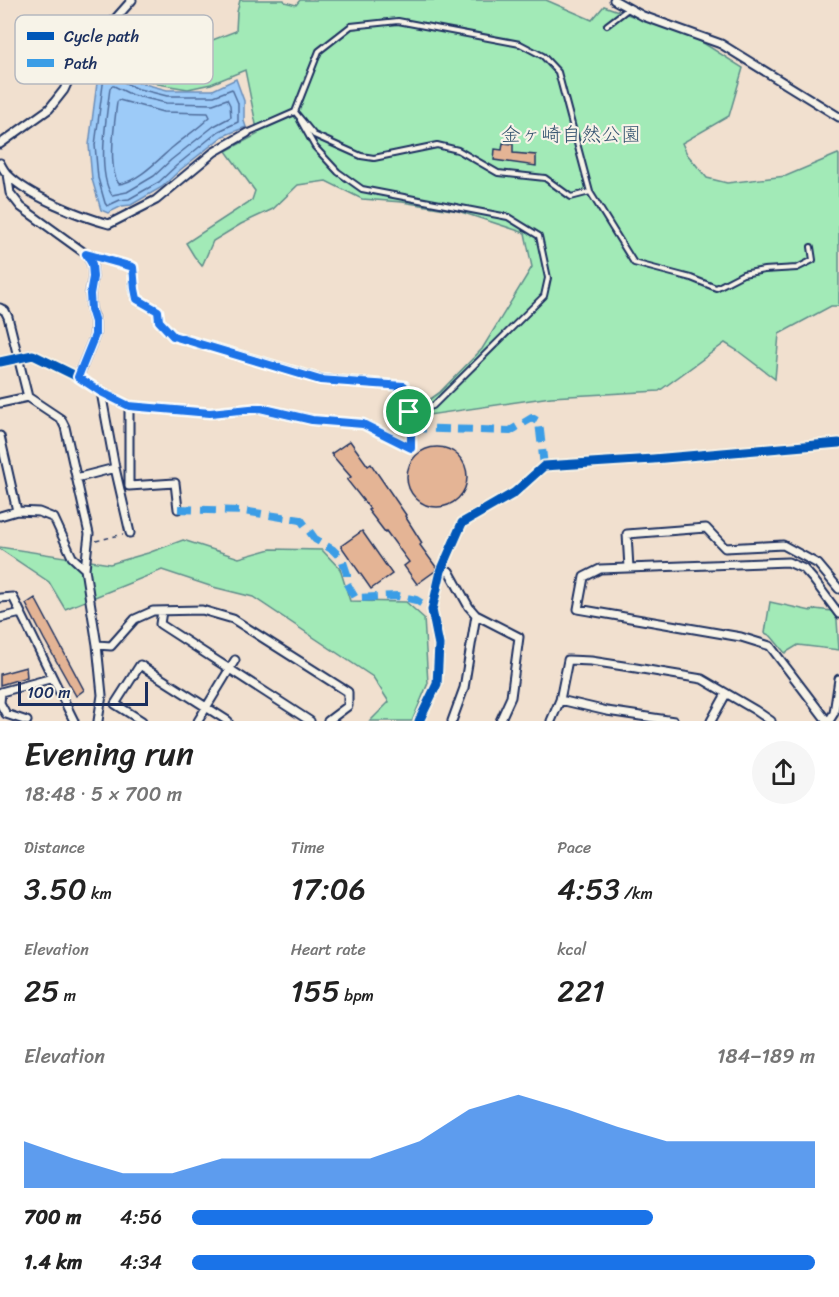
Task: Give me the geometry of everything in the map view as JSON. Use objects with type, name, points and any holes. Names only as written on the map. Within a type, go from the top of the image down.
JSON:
[{"type":"street","points":[[119,15],[132,0]]},
{"type":"street","points":[[614,0],[652,20],[721,44],[839,117]]},
{"type":"street","points":[[0,144],[49,109],[67,84]]},
{"type":"street","points":[[0,163],[7,174],[33,193],[88,219],[109,224],[156,201],[214,152],[247,133]]},
{"type":"street","points":[[3,362],[33,355],[129,406],[210,413],[260,408],[312,420],[363,424],[411,448],[411,428],[404,386],[320,380],[173,336],[159,321],[158,311],[137,299],[133,267],[86,254],[21,207],[10,193],[7,174]]},
{"type":"street","points":[[78,377],[95,335],[95,322],[90,301],[92,264],[86,254]]},
{"type":"street","points":[[0,308],[5,311],[8,318],[28,397],[60,419],[65,427],[89,534],[85,569],[102,695],[98,721]]},
{"type":"street","points":[[101,392],[130,533]]},
{"type":"street","points":[[0,403],[28,397]]},
{"type":"street","points":[[129,406],[129,486],[175,483],[178,509]]},
{"type":"street","points":[[0,436],[17,511]]},
{"type":"street","points":[[419,721],[437,684],[439,645],[432,610],[441,571],[462,523],[514,493],[544,466],[664,459],[839,443]]},
{"type":"street","points":[[76,478],[115,468]]},
{"type":"street","points":[[0,516],[17,511],[39,512],[54,518],[72,557],[85,569]]},
{"type":"street","points":[[629,568],[627,534],[706,528],[724,548],[783,545],[818,564],[839,590]]},
{"type":"street","points":[[839,614],[804,569],[788,562],[600,569],[584,577],[578,609],[741,637],[770,646],[828,721],[834,713],[839,679]]},
{"type":"street","points":[[441,571],[449,570],[469,608],[476,615],[519,638],[511,697],[500,721]]},
{"type":"street","points":[[0,598],[14,597],[74,721]]},
{"type":"street","points":[[162,610],[160,624],[310,721]]},
{"type":"street","points":[[97,645],[111,646],[135,619],[153,611],[202,610],[233,619],[348,692],[348,706],[328,721]]},
{"type":"street","points":[[0,618],[21,613]]},
{"type":"street","points":[[452,721],[464,688],[476,615]]},
{"type":"street","points":[[198,721],[235,660]]},
{"type":"street","points":[[551,721],[560,700],[567,660],[591,661],[702,679],[771,721]]},
{"type":"street","points":[[142,721],[115,704],[140,665],[228,721]]},
{"type":"street","points":[[27,721],[6,714],[0,703],[1,692],[53,678]]},
{"type":"street","points":[[711,721],[726,694]]},
{"type":"street","points":[[560,700],[607,711],[675,721]]},
{"type":"lane","points":[[608,25],[629,8]]},
{"type":"lane","points":[[247,133],[295,112],[319,51],[351,26],[398,21],[520,44],[543,56],[558,72],[590,192],[634,263],[691,278],[716,288],[743,274],[797,268],[813,260],[811,247]]},
{"type":"lane","points":[[295,112],[314,135],[361,156],[374,158],[437,145],[458,150],[498,173],[545,178],[571,197],[590,192]]},
{"type":"lane","points":[[295,112],[315,147],[338,172],[362,189],[508,217],[539,236],[548,278],[544,296],[433,406],[409,412]]},
{"type":"path","points":[[88,543],[130,533]]},
{"type":"green space","name":"金ヶ崎自然公園","points":[[240,0],[284,0],[296,5],[300,0],[546,0],[592,20],[604,6],[697,39],[743,68],[729,116],[682,143],[687,154],[707,178],[727,183],[786,176],[839,155],[839,306],[831,306],[779,334],[775,379],[725,343],[659,391],[551,397],[415,417],[413,402],[426,402],[440,392],[482,349],[532,267],[525,233],[458,211],[402,202],[362,199],[326,181],[298,185],[273,209],[241,224],[213,241],[202,266],[186,243],[252,200],[255,191],[226,151],[258,134],[245,70],[213,83],[213,40],[236,31]]},
{"type":"green space","name":"金ヶ崎自然公園","points":[[158,84],[211,84],[188,89]]},
{"type":"green space","points":[[183,540],[239,558],[271,549],[322,550],[340,569],[350,601],[406,602],[424,618],[428,683],[412,721],[370,721],[389,702],[373,677],[253,597],[162,570],[65,609],[49,582],[0,549],[0,547],[110,564]]},
{"type":"green space","points":[[770,602],[811,611],[815,609],[832,611],[837,620],[839,650],[798,645],[785,653],[771,636],[765,633]]},
{"type":"water","points":[[236,79],[244,101],[246,127],[223,136],[162,187],[131,205],[122,206],[108,213],[101,210],[92,179],[89,145],[97,84],[144,84],[167,90],[213,90]]},
{"type":"building","points":[[503,143],[513,144],[513,153],[536,155],[536,166],[494,160],[495,149],[502,150]]},
{"type":"building","points":[[350,441],[368,466],[371,464],[406,515],[422,543],[420,545],[436,567],[435,571],[417,584],[404,566],[409,562],[368,510],[370,509],[347,480],[351,477],[331,454]]},
{"type":"building","points":[[437,447],[458,456],[467,477],[458,498],[437,507],[416,498],[407,477],[416,456]]},
{"type":"building","points":[[362,531],[392,574],[371,589],[341,546]]},
{"type":"building","points":[[35,598],[84,690],[76,696],[26,604]]},
{"type":"building","points":[[26,667],[27,677],[0,685],[0,674]]},
{"type":"marked path","points":[[411,428],[510,431],[532,418],[539,422],[544,466]]},
{"type":"marked path","points":[[178,509],[243,511],[301,520],[315,539],[333,550],[342,559],[347,574],[347,584],[355,598],[398,596],[416,600],[432,610]]},
{"type":"cycle path","points":[[0,362],[33,355],[129,406],[210,413],[259,408],[313,420],[363,424],[411,448],[411,428],[404,386],[320,379],[173,336],[159,321],[158,311],[137,299],[133,267],[86,254]]},
{"type":"cycle path","points":[[419,721],[437,684],[439,645],[432,610],[441,571],[462,523],[514,493],[544,466],[839,443]]},
{"type":"route","points":[[86,254],[133,267],[137,299],[158,311],[159,321],[173,336],[320,380],[404,386],[409,412],[411,448],[363,424],[312,420],[260,408],[210,413],[129,406],[78,377],[95,335],[90,294],[93,277],[92,264],[86,254]]}]
